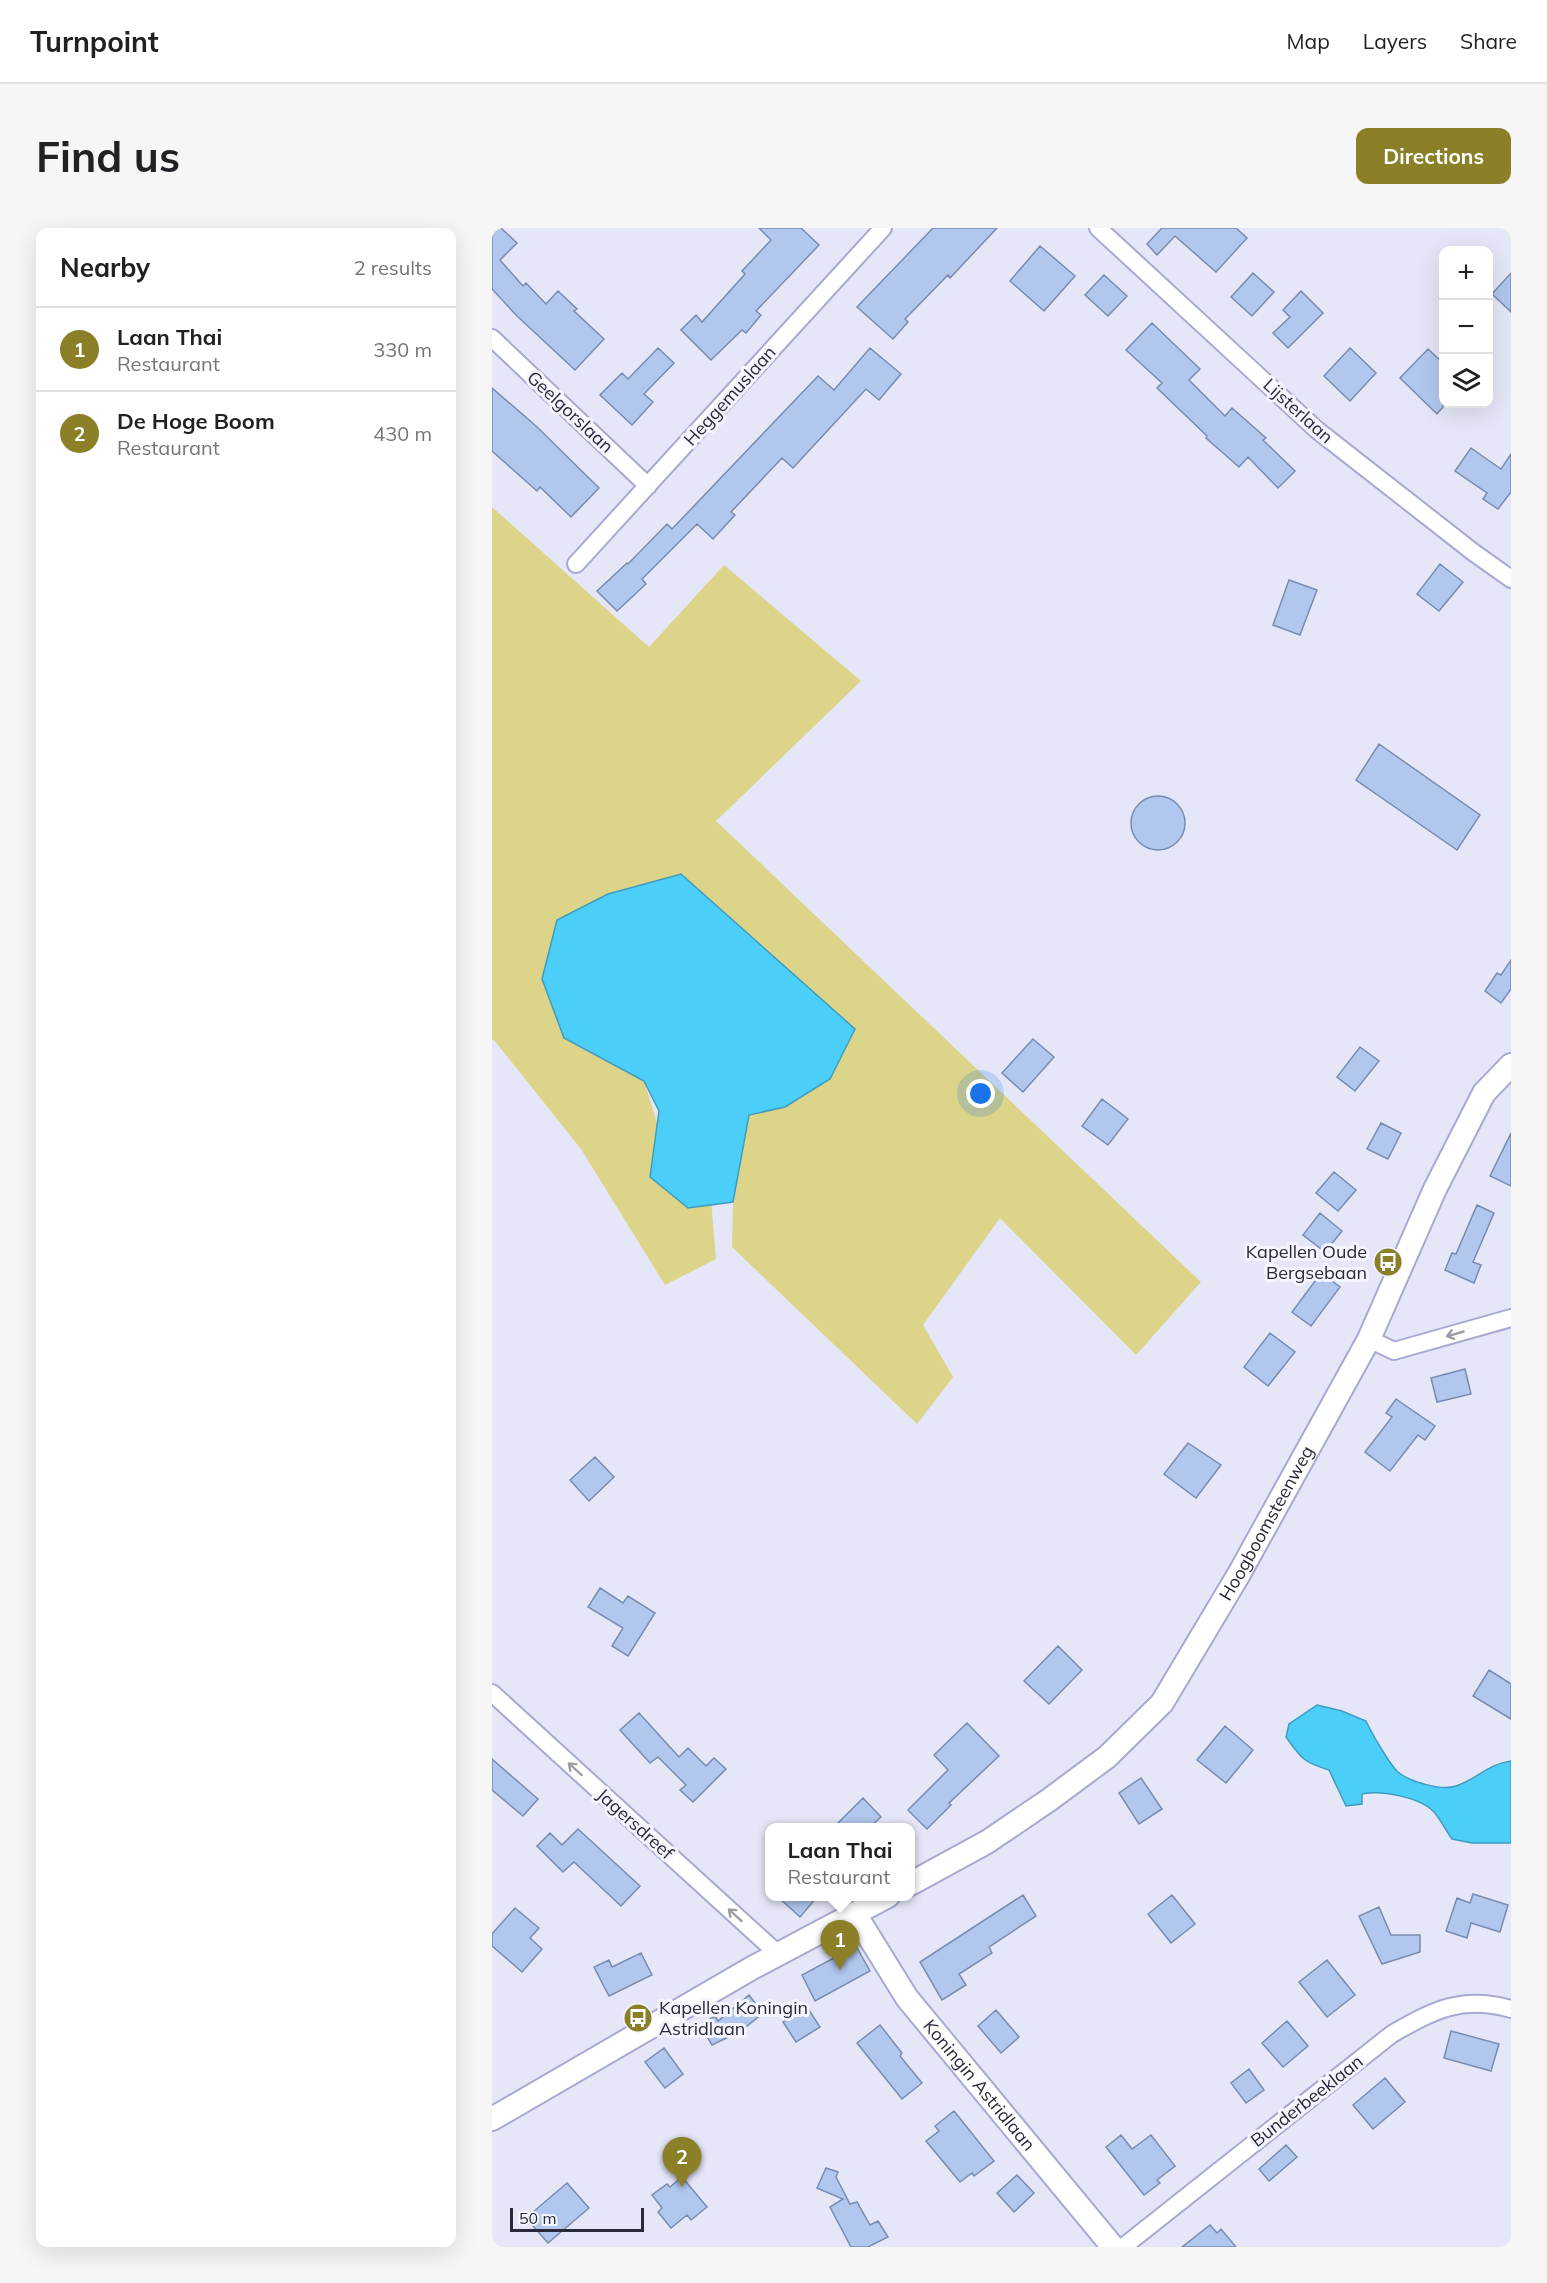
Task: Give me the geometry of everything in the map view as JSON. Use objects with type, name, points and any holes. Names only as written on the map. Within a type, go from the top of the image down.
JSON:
[{"type":"street","name":"Heggemuslaan","points":[[576,564],[883,228]]},
{"type":"street","name":"Lijsterlaan","points":[[1098,228],[1317,430],[1511,579]]},
{"type":"street","name":"Geelgorslaan","points":[[492,338],[648,486]]},
{"type":"street","name":"Hoogboomsteenweg","points":[[915,1881],[987,1842],[1049,1800],[1107,1757],[1162,1703],[1239,1574],[1369,1340],[1435,1190],[1484,1093],[1511,1065]]},
{"type":"street","points":[[1369,1340],[1394,1351],[1511,1318]]},
{"type":"street","name":"Jagersdreef","points":[[492,1693],[778,1954]]},
{"type":"street","points":[[492,2119],[644,2029],[879,1901]]},
{"type":"street","name":"Koningin Astridlaan","points":[[855,1914],[907,1998],[1113,2247]]},
{"type":"street","name":"Bunderbeeklaan","points":[[1123,2247],[1392,2034],[1428,2014],[1460,2003],[1501,2006],[1511,2009]]},
{"type":"shaded area","points":[[492,507],[649,647],[724,565],[861,681],[716,821],[1201,1282],[1136,1355],[1000,1218],[923,1325],[953,1377],[917,1424],[732,1247],[733,1202],[749,1115],[785,1107],[564,1038],[644,1081],[668,1158],[711,1200],[716,1259],[665,1285],[581,1149],[492,1040]]},
{"type":"water","points":[[681,874],[855,1029],[830,1079],[785,1107],[749,1115],[733,1202],[688,1208],[650,1177],[659,1111],[644,1081],[564,1038],[542,979],[557,920],[608,894]]},
{"type":"water","points":[[1317,1705],[1342,1711],[1366,1721],[1398,1772],[1426,1785],[1456,1786],[1489,1768],[1511,1761],[1511,1843],[1472,1843],[1452,1839],[1437,1815],[1428,1807],[1400,1796],[1379,1793],[1362,1794],[1362,1804],[1346,1806],[1329,1770],[1304,1759],[1286,1737],[1289,1724]]},
{"type":"building","points":[[492,228],[501,228],[517,243],[500,260],[523,286],[526,283],[546,304],[558,291],[577,309],[574,311],[604,339],[575,370],[517,316],[492,289]]},
{"type":"building","points":[[759,228],[801,228],[819,245],[756,311],[761,315],[746,333],[742,330],[711,360],[681,330],[696,315],[702,322],[745,274],[742,271],[771,240]]},
{"type":"building","points":[[933,228],[997,228],[950,278],[948,275],[905,319],[908,322],[893,339],[857,307]]},
{"type":"building","points":[[1162,228],[1236,228],[1247,238],[1216,272],[1175,236],[1157,255],[1147,244]]},
{"type":"building","points":[[1040,246],[1075,276],[1044,311],[1010,281]]},
{"type":"building","points":[[1253,273],[1274,292],[1252,316],[1231,297]]},
{"type":"building","points":[[1511,273],[1511,312],[1493,293]]},
{"type":"building","points":[[1104,275],[1127,296],[1108,316],[1085,295]]},
{"type":"building","points":[[1301,291],[1323,313],[1288,348],[1273,333],[1290,317],[1283,310]]},
{"type":"building","points":[[1152,323],[1200,369],[1189,380],[1225,416],[1232,408],[1266,438],[1263,440],[1295,471],[1278,488],[1248,457],[1239,467],[1206,438],[1207,436],[1157,388],[1162,383],[1126,350]]},
{"type":"building","points":[[658,348],[674,363],[644,394],[653,402],[632,425],[600,395],[622,373],[628,379]]},
{"type":"building","points":[[870,348],[901,374],[879,400],[866,389],[793,468],[782,458],[731,512],[735,515],[713,539],[697,524],[642,579],[646,584],[617,611],[597,591],[628,564],[667,524],[672,529],[818,376],[834,390]]},
{"type":"building","points":[[1350,348],[1376,373],[1350,401],[1324,376]]},
{"type":"building","points":[[1428,349],[1439,359],[1439,408],[1442,408],[1437,414],[1400,378]]},
{"type":"building","points":[[492,388],[536,426],[599,488],[571,517],[540,487],[537,491],[492,451]]},
{"type":"building","points":[[1471,448],[1501,469],[1511,454],[1511,492],[1498,509],[1483,499],[1487,493],[1455,471]]},
{"type":"building","points":[[1440,564],[1463,582],[1439,611],[1417,594]]},
{"type":"building","points":[[1289,580],[1317,590],[1300,635],[1273,625]]},
{"type":"building","points":[[1379,744],[1480,815],[1457,850],[1356,780]]},
{"type":"building","points":[[1158,796],[1168,798],[1177,804],[1183,813],[1185,823],[1183,833],[1177,842],[1168,848],[1158,850],[1148,848],[1139,842],[1133,833],[1131,823],[1133,813],[1139,804],[1148,798]]},
{"type":"building","points":[[1511,960],[1511,989],[1501,1003],[1485,991],[1497,973],[1501,975]]},
{"type":"building","points":[[1033,1039],[1054,1057],[1023,1092],[1002,1073]]},
{"type":"building","points":[[1360,1047],[1379,1061],[1355,1091],[1337,1077]]},
{"type":"building","points":[[1102,1099],[1128,1119],[1108,1145],[1082,1126]]},
{"type":"building","points":[[1381,1123],[1401,1133],[1388,1159],[1367,1149]]},
{"type":"building","points":[[1511,1133],[1511,1186],[1490,1176]]},
{"type":"building","points":[[1334,1172],[1356,1190],[1338,1211],[1316,1193]]},
{"type":"building","points":[[1477,1205],[1494,1213],[1473,1262],[1481,1265],[1474,1283],[1445,1270],[1452,1253],[1456,1254]]},
{"type":"building","points":[[1320,1213],[1342,1231],[1325,1252],[1303,1235]]},
{"type":"building","points":[[1321,1273],[1340,1287],[1311,1326],[1292,1312]]},
{"type":"building","points":[[1270,1333],[1295,1352],[1268,1386],[1244,1367]]},
{"type":"building","points":[[1465,1369],[1471,1394],[1437,1402],[1431,1378]]},
{"type":"building","points":[[1396,1399],[1435,1426],[1425,1440],[1418,1435],[1390,1471],[1365,1452],[1392,1417],[1386,1413]]},
{"type":"building","points":[[1188,1443],[1221,1465],[1196,1498],[1164,1474]]},
{"type":"building","points":[[595,1457],[614,1477],[589,1501],[570,1480]]},
{"type":"building","points":[[600,1588],[623,1603],[628,1596],[655,1613],[628,1656],[612,1646],[623,1628],[588,1607]]},
{"type":"building","points":[[1058,1646],[1082,1670],[1049,1704],[1024,1681]]},
{"type":"building","points":[[1489,1670],[1511,1684],[1511,1719],[1473,1696]]},
{"type":"building","points":[[639,1713],[679,1757],[688,1748],[706,1766],[714,1758],[726,1769],[693,1802],[680,1790],[686,1785],[658,1757],[650,1763],[620,1730]]},
{"type":"building","points":[[967,1723],[999,1756],[949,1803],[951,1805],[927,1829],[908,1810],[948,1770],[934,1755]]},
{"type":"building","points":[[1225,1726],[1253,1750],[1226,1783],[1197,1760]]},
{"type":"building","points":[[492,1759],[538,1799],[523,1816],[492,1790]]},
{"type":"building","points":[[1141,1778],[1162,1809],[1139,1824],[1119,1793]]},
{"type":"building","points":[[863,1798],[881,1817],[874,1823],[838,1823]]},
{"type":"building","points":[[578,1829],[640,1886],[621,1906],[574,1862],[563,1872],[537,1846],[550,1833],[562,1845]]},
{"type":"building","points":[[1473,1894],[1508,1905],[1500,1932],[1471,1923],[1467,1938],[1446,1931],[1457,1898],[1470,1903]]},
{"type":"building","points":[[1023,1895],[1036,1916],[989,1947],[992,1953],[959,1974],[966,1985],[942,2000],[920,1962]]},
{"type":"building","points":[[1172,1895],[1195,1924],[1171,1943],[1148,1914]]},
{"type":"building","points":[[782,1901],[814,1901],[800,1917]]},
{"type":"building","points":[[1379,1907],[1391,1935],[1420,1935],[1420,1952],[1382,1964],[1359,1916]]},
{"type":"building","points":[[515,1908],[539,1928],[530,1938],[542,1949],[522,1972],[492,1946],[492,1934]]},
{"type":"building","points":[[856,1946],[870,1971],[815,2001],[802,1975]]},
{"type":"building","points":[[641,1953],[652,1975],[609,1996],[594,1967],[609,1960],[612,1967]]},
{"type":"building","points":[[1327,1960],[1355,1995],[1327,2017],[1299,1982]]},
{"type":"building","points":[[749,1995],[763,2013],[741,2031],[712,2045],[700,2025],[715,2016],[718,2021]]},
{"type":"building","points":[[807,2007],[820,2027],[796,2042],[783,2022]]},
{"type":"building","points":[[996,2010],[1019,2037],[1001,2053],[978,2026]]},
{"type":"building","points":[[1287,2021],[1308,2046],[1283,2067],[1262,2043]]},
{"type":"building","points":[[880,2025],[902,2053],[900,2056],[922,2083],[902,2099],[857,2043]]},
{"type":"building","points":[[1451,2031],[1499,2044],[1491,2071],[1444,2058]]},
{"type":"building","points":[[664,2048],[683,2074],[665,2088],[645,2062]]},
{"type":"building","points":[[1249,2069],[1264,2090],[1246,2103],[1231,2083]]},
{"type":"building","points":[[1385,2078],[1405,2102],[1373,2129],[1353,2105]]},
{"type":"building","points":[[954,2111],[994,2161],[974,2176],[972,2173],[960,2182],[926,2141],[939,2131],[935,2126]]},
{"type":"building","points":[[1121,2135],[1132,2149],[1151,2135],[1175,2166],[1157,2180],[1160,2183],[1144,2195],[1106,2147]]},
{"type":"building","points":[[1286,2145],[1297,2157],[1269,2181],[1259,2169]]},
{"type":"building","points":[[826,2168],[838,2172],[836,2177],[850,2204],[857,2202],[870,2225],[878,2221],[888,2237],[868,2247],[851,2247],[830,2207],[843,2199],[817,2188]]},
{"type":"building","points":[[1017,2175],[1034,2193],[1014,2212],[997,2193]]},
{"type":"building","points":[[682,2177],[707,2207],[691,2220],[687,2215],[671,2228],[658,2212],[662,2208],[652,2195],[667,2184],[670,2187]]},
{"type":"building","points":[[567,2183],[589,2208],[548,2243],[526,2218]]},
{"type":"building","points":[[1210,2225],[1217,2233],[1221,2229],[1236,2247],[1182,2247]]},
{"type":"place","name":"Kapellen Oude Bergsebaan","points":[[1388,1262]]},
{"type":"place","name":"Laan Thai","points":[[840,1970]]},
{"type":"place","name":"Kapellen Koningin Astridlaan","points":[[638,2018]]},
{"type":"place","name":"De Hoge Boom","points":[[682,2187]]}]
